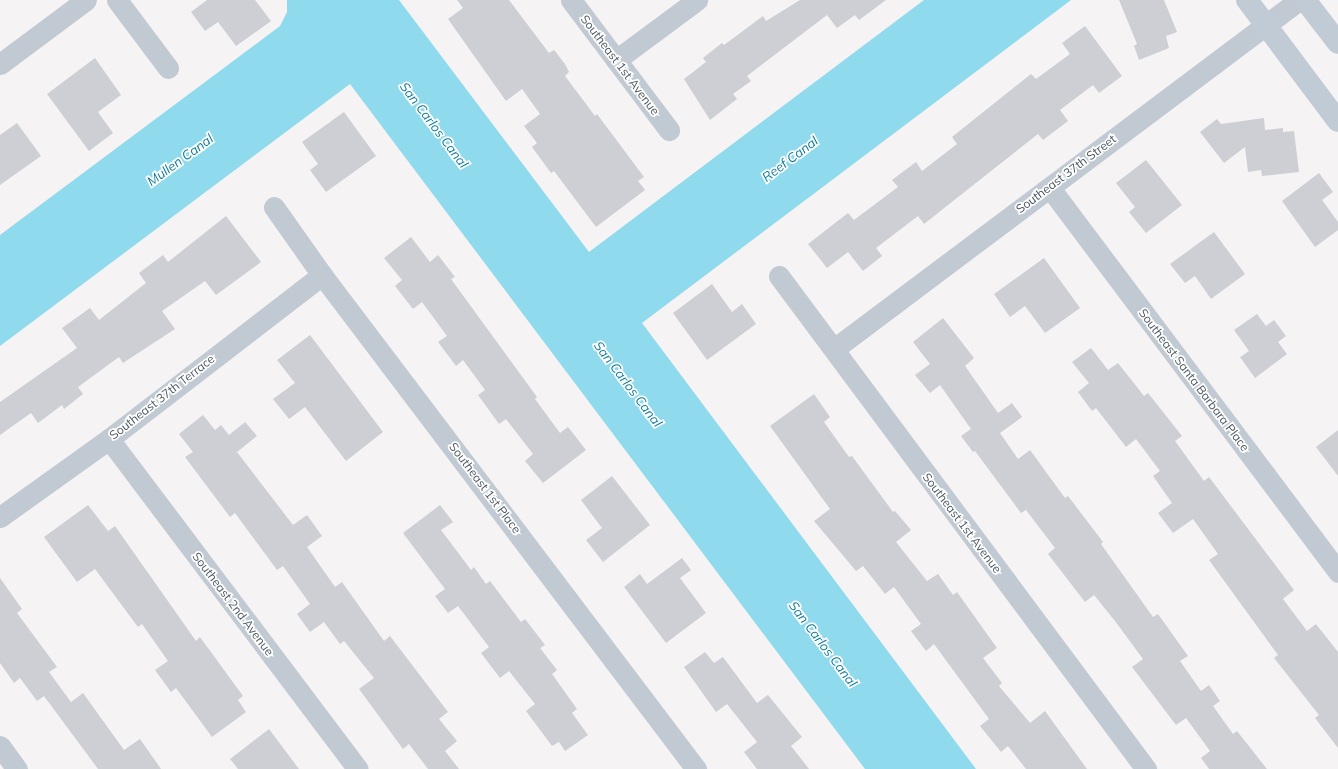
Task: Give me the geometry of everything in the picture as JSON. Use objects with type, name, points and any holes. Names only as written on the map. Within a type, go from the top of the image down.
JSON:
[{"type":"main road","points":[[1247,0],[1338,121]]},
{"type":"main road","points":[[1305,0],[1338,43]]},
{"type":"street","points":[[0,64],[86,0]]},
{"type":"street","points":[[117,0],[168,68]]},
{"type":"street","name":"Southeast 1st Avenue","points":[[571,0],[669,130]]},
{"type":"street","points":[[616,60],[697,0]]},
{"type":"street","name":"Southeast 37th Street","points":[[834,349],[1299,0]]},
{"type":"street","name":"Southeast Santa Barbara Place","points":[[1050,188],[1338,572]]},
{"type":"street","name":"Southeast 1st Place","points":[[274,207],[322,275],[696,769]]},
{"type":"street","name":"Southeast 37th Terrace","points":[[0,517],[109,439],[322,275]]},
{"type":"street","name":"Southeast 1st Avenue","points":[[779,276],[1146,769]]},
{"type":"street","name":"Southeast 2nd Avenue","points":[[109,439],[358,769]]},
{"type":"street","points":[[0,746],[17,769]]},
{"type":"water","points":[[287,0],[399,0],[589,252],[924,0],[1071,0],[642,323],[976,769],[865,769],[350,84],[0,346],[0,235],[280,26],[287,12]]},
{"type":"building","points":[[207,0],[255,0],[271,21],[236,46],[218,22],[205,31],[191,12]]},
{"type":"building","points":[[457,0],[509,0],[549,53],[554,50],[565,64],[569,72],[565,76],[595,116],[597,114],[644,177],[638,181],[645,190],[596,227],[554,171],[551,173],[532,147],[537,143],[524,126],[540,114],[522,89],[506,101],[448,19],[463,8]]},
{"type":"building","points":[[800,0],[886,0],[859,20],[855,15],[837,28],[827,15],[747,76],[751,81],[733,94],[737,99],[710,120],[684,79],[706,62],[703,58],[722,43],[724,45],[763,16],[766,21]]},
{"type":"building","points":[[1119,0],[1164,0],[1177,32],[1166,36],[1169,48],[1139,60],[1134,46],[1137,44]]},
{"type":"building","points":[[1085,26],[1122,76],[1099,93],[1093,85],[1060,110],[1068,121],[1043,140],[1038,134],[924,224],[918,216],[876,248],[882,256],[863,271],[848,252],[827,268],[808,244],[848,213],[854,220],[898,187],[892,180],[916,162],[922,171],[957,144],[952,137],[1031,74],[1036,79],[1070,54],[1062,43]]},
{"type":"building","points":[[95,58],[121,95],[98,112],[113,133],[89,151],[47,94]]},
{"type":"building","points":[[344,112],[376,156],[326,192],[310,170],[318,164],[302,142]]},
{"type":"building","points":[[1264,118],[1265,130],[1283,128],[1283,132],[1294,131],[1299,172],[1262,176],[1261,170],[1248,172],[1245,147],[1224,163],[1200,132],[1217,119],[1221,124]]},
{"type":"building","points":[[17,123],[41,156],[0,185],[0,135]]},
{"type":"building","points":[[1146,160],[1182,205],[1146,233],[1129,212],[1135,207],[1116,183]]},
{"type":"building","points":[[1319,173],[1333,192],[1322,200],[1338,222],[1338,230],[1315,247],[1282,201]]},
{"type":"building","points":[[226,216],[261,262],[216,295],[205,281],[162,311],[175,329],[123,363],[119,357],[78,387],[83,394],[64,409],[62,405],[38,423],[31,413],[0,435],[0,402],[77,348],[62,328],[90,308],[99,320],[146,283],[139,273],[163,255],[168,262]]},
{"type":"building","points":[[1214,232],[1245,274],[1211,299],[1195,276],[1185,283],[1170,264]]},
{"type":"building","points":[[411,237],[430,262],[438,255],[455,277],[451,279],[537,397],[535,399],[560,433],[568,427],[586,450],[543,483],[525,461],[533,454],[506,419],[499,424],[478,395],[485,390],[463,360],[456,366],[438,342],[447,336],[422,302],[413,309],[395,286],[402,280],[384,258]]},
{"type":"building","points":[[1044,258],[1080,308],[1045,333],[1025,306],[1010,317],[994,294]]},
{"type":"building","points":[[712,284],[732,312],[742,304],[756,324],[707,360],[673,313]]},
{"type":"building","points":[[1257,314],[1266,326],[1274,320],[1286,336],[1278,342],[1287,354],[1255,378],[1240,357],[1249,351],[1234,330]]},
{"type":"building","points":[[943,318],[974,358],[965,366],[998,413],[1012,403],[1022,417],[1000,433],[1018,459],[1030,450],[1065,498],[1068,496],[1103,542],[1101,544],[1153,617],[1158,614],[1188,656],[1180,661],[1201,691],[1209,685],[1220,701],[1213,706],[1233,734],[1237,731],[1267,769],[1209,769],[1201,758],[1210,751],[1186,718],[1176,725],[1132,667],[1143,659],[1115,621],[1094,595],[1085,602],[1048,554],[1055,548],[1026,510],[1021,513],[975,451],[973,452],[961,436],[971,429],[940,385],[930,393],[915,375],[930,364],[913,342]]},
{"type":"building","points":[[310,335],[383,432],[346,461],[305,407],[289,419],[273,399],[295,383],[277,360]]},
{"type":"building","points":[[1091,348],[1108,370],[1118,363],[1144,396],[1148,393],[1182,436],[1175,441],[1204,481],[1209,477],[1294,590],[1283,599],[1307,631],[1316,624],[1338,652],[1338,748],[1315,718],[1319,715],[1274,658],[1278,655],[1209,560],[1218,554],[1193,519],[1173,533],[1158,513],[1172,503],[1153,476],[1160,471],[1136,439],[1126,447],[1096,408],[1092,411],[1078,392],[1089,383],[1072,362]]},
{"type":"building","points":[[814,394],[830,417],[824,422],[849,457],[852,456],[893,512],[895,511],[911,530],[896,542],[927,581],[938,574],[953,595],[957,592],[997,648],[983,658],[1002,683],[999,686],[1030,723],[1045,711],[1087,769],[1026,769],[1008,746],[1001,752],[980,726],[989,719],[934,644],[926,651],[911,631],[921,624],[894,587],[885,594],[863,566],[856,571],[814,521],[830,509],[770,426]]},
{"type":"building","points":[[203,415],[215,430],[221,425],[229,435],[245,422],[257,436],[237,452],[293,525],[307,515],[322,536],[307,547],[335,587],[342,582],[384,641],[390,636],[448,712],[439,719],[457,741],[445,751],[459,769],[428,769],[409,744],[403,749],[359,689],[374,678],[344,641],[340,644],[324,622],[310,632],[297,614],[310,604],[283,566],[277,570],[235,513],[230,517],[185,457],[193,452],[179,434]]},
{"type":"building","points":[[1338,430],[1338,476],[1316,447]]},
{"type":"building","points":[[612,476],[650,525],[603,562],[586,540],[602,528],[581,500]]},
{"type":"building","points":[[88,505],[108,531],[115,526],[196,641],[200,637],[243,696],[238,700],[246,712],[212,737],[176,688],[171,692],[155,670],[168,661],[142,624],[138,627],[95,569],[77,582],[44,537]]},
{"type":"building","points":[[440,505],[453,522],[441,530],[471,570],[474,567],[486,584],[490,581],[521,622],[525,619],[545,645],[540,648],[557,670],[552,674],[577,709],[572,713],[588,735],[565,751],[559,742],[552,746],[526,711],[535,704],[509,671],[500,678],[481,653],[489,647],[458,606],[448,613],[435,596],[445,589],[403,533]]},
{"type":"building","points":[[682,558],[691,570],[680,578],[706,613],[666,643],[624,587],[640,574],[647,584]]},
{"type":"building","points":[[0,578],[22,609],[17,613],[57,667],[49,672],[71,702],[83,693],[124,750],[140,739],[161,769],[98,769],[44,696],[37,701],[20,678],[14,683],[0,663]]},
{"type":"building","points":[[705,652],[714,663],[723,657],[757,703],[768,695],[802,737],[791,746],[809,769],[757,769],[744,752],[757,742],[727,704],[716,712],[684,667]]},
{"type":"building","points":[[269,729],[299,769],[238,769],[230,759]]},
{"type":"water label","name":"San Carlos Canal","points":[[434,125]]},
{"type":"water label","name":"Reef Canal","points":[[790,159]]},
{"type":"water label","name":"Mullen Canal","points":[[180,160]]},
{"type":"water label","name":"San Carlos Canal","points":[[628,384]]},
{"type":"water label","name":"San Carlos Canal","points":[[823,644]]}]
